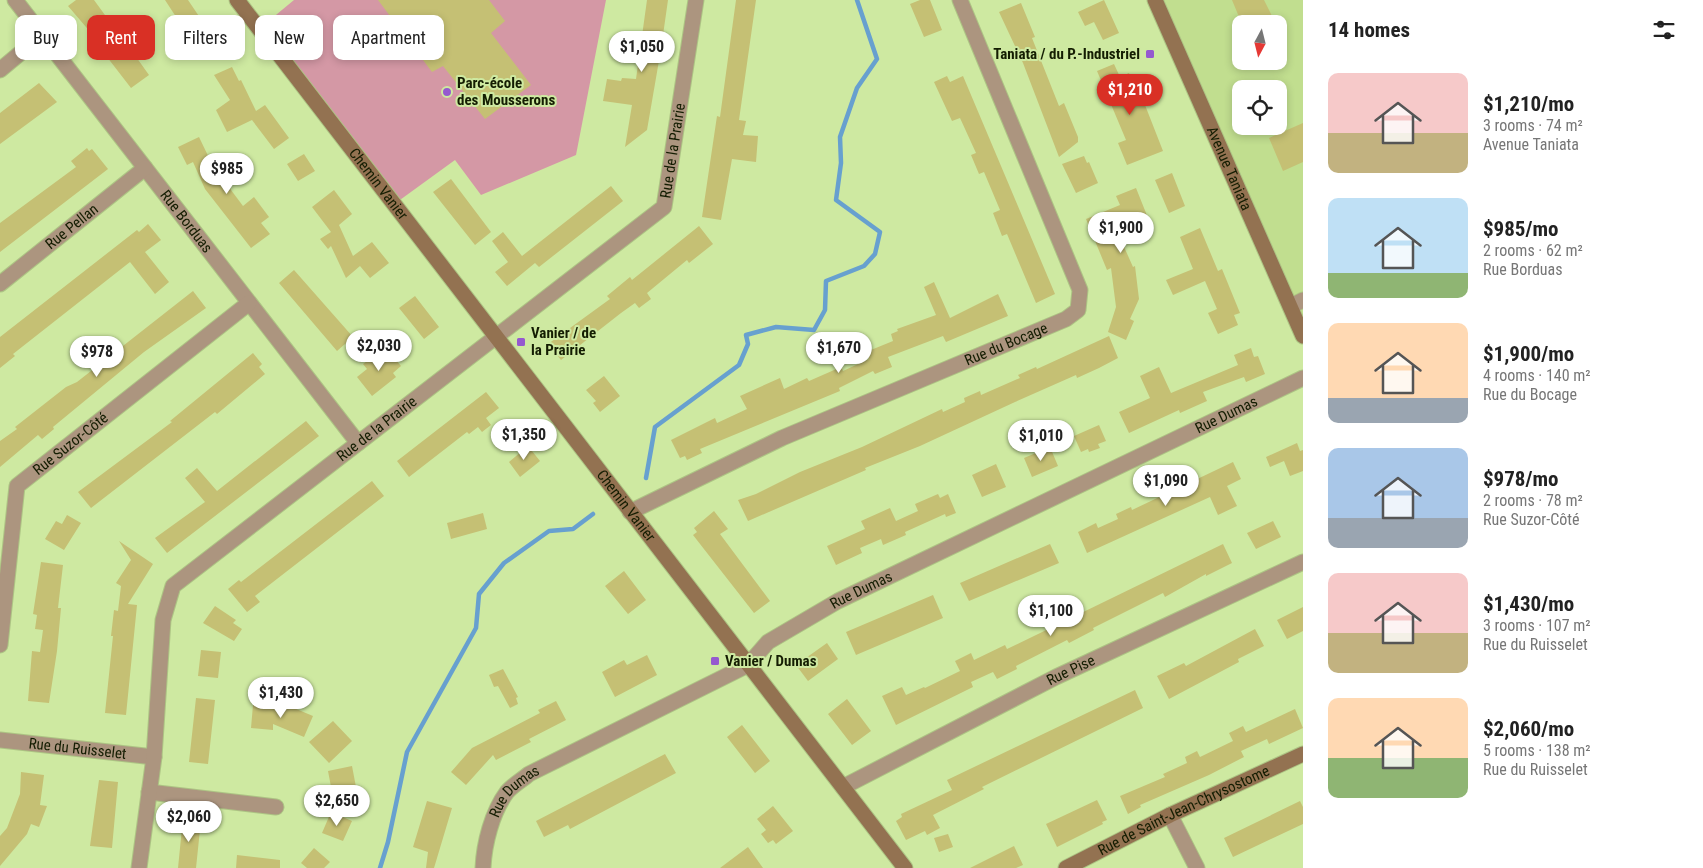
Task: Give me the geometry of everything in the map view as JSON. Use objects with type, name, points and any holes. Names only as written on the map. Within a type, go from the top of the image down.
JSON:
[{"type":"street","name":"Rue Borduas","points":[[14,0],[26,15]]},
{"type":"street","name":"Chemin Vanier","points":[[236,0],[905,868]]},
{"type":"street","name":"Rue de la Prairie","points":[[139,868],[154,757],[163,620],[174,586],[664,207],[696,0]]},
{"type":"street","name":"Rue du Bocage","points":[[630,512],[782,438],[1066,319],[1078,310],[1080,290],[960,0]]},
{"type":"street","name":"Avenue Taniata","points":[[1155,0],[1297,303],[1303,336]]},
{"type":"street","points":[[0,70],[15,58]]},
{"type":"street","name":"Rue Borduas","points":[[61,60],[358,443]]},
{"type":"street","name":"Rue Pellan","points":[[0,284],[145,168]]},
{"type":"street","name":"Rue Suzor-Côté","points":[[0,645],[17,486],[249,303]]},
{"type":"street","name":"Rue Dumas","points":[[482,868],[494,818],[508,792],[529,774],[748,665],[768,642],[838,600],[1303,378]]},
{"type":"street","name":"Rue Pise","points":[[842,787],[1056,677],[1303,562]]},
{"type":"street","name":"Rue du Ruisselet","points":[[0,740],[154,757]]},
{"type":"street","name":"Rue de Saint-Jean-Chrysostome","points":[[1066,868],[1170,815],[1303,754]]},
{"type":"street","points":[[149,792],[276,807]]},
{"type":"street","points":[[1170,815],[1197,868]]},
{"type":"shaded area","name":"Parc-école des Mousserons","points":[[294,0],[606,0],[576,155],[481,195],[455,160],[393,205],[283,60],[323,60],[323,15],[276,15]]},
{"type":"shaded area","points":[[1156,0],[1303,0],[1303,337]]},
{"type":"building","points":[[76,0],[94,0],[105,15],[87,15],[87,28],[68,6]]},
{"type":"building","points":[[165,0],[188,0],[198,15],[175,15]]},
{"type":"building","points":[[378,0],[489,0],[505,21],[491,33],[531,85],[485,119],[443,66],[432,72],[423,60],[444,60],[444,15],[389,15]]},
{"type":"building","points":[[647,0],[668,0],[661,49],[647,130],[625,147],[632,105],[603,101],[607,79],[621,81],[622,78],[636,79]]},
{"type":"building","points":[[736,0],[756,0],[739,120],[746,121],[743,135],[758,136],[756,162],[732,159],[721,220],[702,217],[717,116],[720,117]]},
{"type":"building","points":[[920,0],[930,0],[942,30],[924,37],[910,4]]},
{"type":"building","points":[[1104,0],[1119,33],[1103,40],[1094,22],[1085,26],[1078,12]]},
{"type":"building","points":[[1232,0],[1264,0],[1272,15],[1238,15]]},
{"type":"building","points":[[1021,3],[1035,37],[1032,38],[1059,106],[1064,103],[1078,137],[1078,142],[1059,157],[1023,63],[999,12]]},
{"type":"building","points":[[109,60],[138,60],[149,75],[131,88]]},
{"type":"building","points":[[1114,64],[1120,77],[1129,73],[1142,106],[1145,105],[1163,151],[1127,165],[1118,143],[1126,140],[1097,71]]},
{"type":"building","points":[[232,67],[239,81],[241,80],[256,111],[265,105],[289,138],[274,149],[252,120],[227,132],[216,110],[230,100],[214,75]]},
{"type":"building","points":[[947,76],[950,82],[963,76],[1055,294],[1036,303],[1007,234],[1002,236],[993,213],[1000,210],[984,172],[979,174],[971,155],[976,153],[960,118],[952,121],[934,82]]},
{"type":"building","points":[[39,83],[57,102],[0,144],[0,113]]},
{"type":"building","points":[[1303,123],[1303,162],[1283,171],[1269,138],[1276,135],[1287,135],[1287,130]]},
{"type":"building","points":[[199,137],[212,164],[218,161],[231,190],[243,206],[254,197],[269,217],[261,223],[270,234],[251,248],[205,189],[193,162],[187,165],[178,147]]},
{"type":"building","points":[[87,148],[89,151],[92,149],[108,169],[0,252],[0,223],[76,167],[71,161]]},
{"type":"building","points":[[304,154],[315,171],[298,181],[287,164]]},
{"type":"building","points":[[1084,156],[1087,163],[1089,162],[1098,183],[1076,193],[1062,164]]},
{"type":"building","points":[[1172,173],[1185,206],[1169,213],[1155,180]]},
{"type":"building","points":[[451,179],[491,232],[475,245],[433,192]]},
{"type":"building","points":[[611,186],[623,201],[539,267],[535,263],[507,286],[495,272],[508,262],[492,241],[503,232],[522,256]]},
{"type":"building","points":[[1136,188],[1152,228],[1121,240],[1133,267],[1135,266],[1139,299],[1130,319],[1134,321],[1126,340],[1108,332],[1116,307],[1111,268],[1107,270],[1086,219],[1120,205],[1116,196]]},
{"type":"building","points":[[334,190],[352,214],[339,225],[353,256],[372,242],[389,263],[370,278],[360,266],[346,278],[331,246],[328,249],[320,239],[331,232],[312,207]]},
{"type":"building","points":[[148,224],[161,240],[145,252],[169,282],[155,294],[130,262],[13,354],[15,356],[0,368],[0,337],[137,230],[139,232]]},
{"type":"building","points":[[699,226],[713,244],[689,263],[687,260],[647,293],[651,299],[639,308],[635,303],[561,360],[548,344],[610,299],[607,296],[630,277],[632,280]]},
{"type":"building","points":[[1200,228],[1218,271],[1222,269],[1240,313],[1234,315],[1238,325],[1218,334],[1208,313],[1217,309],[1205,281],[1173,295],[1166,280],[1193,269],[1180,237]]},
{"type":"building","points":[[294,270],[353,337],[337,351],[279,283]]},
{"type":"building","points":[[934,282],[950,318],[998,294],[1008,316],[946,342],[943,336],[888,357],[892,367],[875,374],[873,371],[839,388],[840,391],[700,449],[702,453],[687,460],[685,456],[680,458],[671,440],[715,418],[717,423],[747,409],[740,396],[780,378],[784,389],[807,378],[809,381],[841,367],[843,371],[869,359],[866,352],[893,341],[891,334],[898,331],[897,329],[936,315],[924,287]]},
{"type":"building","points":[[193,291],[206,308],[144,352],[53,427],[54,429],[42,439],[38,435],[0,467],[0,441],[17,429],[15,427],[66,387],[77,382]]},
{"type":"building","points":[[415,296],[439,327],[424,339],[399,308]]},
{"type":"building","points":[[1109,336],[1118,358],[1099,368],[1077,378],[1076,375],[748,521],[738,500],[756,494],[800,472],[862,447],[942,409],[943,412],[965,402],[964,398],[980,391],[981,395],[1020,378],[1018,375],[1036,367],[1037,369]]},
{"type":"building","points":[[386,348],[401,366],[393,373],[396,377],[372,396],[357,377],[367,369],[363,364]]},
{"type":"building","points":[[1251,348],[1254,357],[1258,356],[1265,374],[1246,382],[1244,377],[1203,392],[1207,401],[1180,413],[1179,410],[1129,433],[1119,412],[1150,398],[1140,376],[1159,367],[1171,393],[1238,365],[1234,355]]},
{"type":"building","points":[[253,353],[262,364],[259,367],[265,374],[217,414],[215,412],[91,508],[78,492],[172,422],[170,421]]},
{"type":"building","points":[[604,376],[620,396],[600,412],[593,403],[596,401],[586,390]]},
{"type":"building","points":[[486,392],[499,408],[486,418],[491,425],[482,432],[478,427],[469,434],[467,432],[409,477],[397,461]]},
{"type":"building","points":[[306,421],[319,436],[167,553],[155,538],[205,502],[185,478],[197,468],[217,491]]},
{"type":"building","points":[[1099,425],[1106,441],[1098,444],[1100,448],[1089,452],[1088,449],[1081,452],[1074,436]]},
{"type":"building","points":[[1297,443],[1300,451],[1303,450],[1303,471],[1290,476],[1284,461],[1270,467],[1266,457]]},
{"type":"building","points":[[528,446],[540,461],[520,477],[509,462]]},
{"type":"building","points":[[1050,447],[1058,466],[1032,477],[1024,458]]},
{"type":"building","points":[[1233,462],[1241,479],[1227,486],[1237,506],[1218,515],[1210,497],[1087,553],[1078,532],[1096,523],[1098,528],[1118,519],[1116,514],[1131,507],[1132,510]]},
{"type":"building","points":[[996,464],[1006,487],[982,497],[972,475]]},
{"type":"building","points":[[372,481],[384,496],[255,596],[260,602],[247,612],[228,589],[239,580],[241,582]]},
{"type":"building","points":[[938,494],[940,498],[948,494],[956,513],[946,517],[945,514],[905,532],[906,535],[883,545],[881,539],[860,548],[862,553],[836,565],[827,546],[865,529],[861,521],[890,508],[896,521],[918,511],[915,504]]},
{"type":"building","points":[[714,511],[728,529],[720,534],[770,601],[754,613],[693,535],[697,532],[694,528]]},
{"type":"building","points":[[483,513],[487,529],[451,539],[447,523]]},
{"type":"building","points":[[67,515],[81,523],[64,550],[45,539],[56,521],[62,524]]},
{"type":"building","points":[[1273,521],[1281,537],[1256,549],[1247,533]]},
{"type":"building","points":[[119,541],[153,564],[128,604],[137,605],[126,715],[105,713],[114,610],[118,611],[121,586],[116,583],[131,560]]},
{"type":"building","points":[[1050,544],[1059,563],[969,601],[960,583]]},
{"type":"building","points":[[1223,544],[1232,563],[1206,576],[1206,574],[1165,597],[1163,593],[1093,628],[1094,630],[1069,643],[1067,640],[1016,666],[1017,669],[997,679],[993,672],[971,682],[973,687],[896,725],[882,696],[902,687],[906,695],[925,688],[960,671],[955,661],[971,653],[974,660],[1005,645],[1007,649]]},
{"type":"building","points":[[41,562],[63,565],[58,608],[61,608],[57,651],[49,703],[28,701],[32,651],[40,652],[43,630],[35,629],[37,615],[33,614]]},
{"type":"building","points":[[624,571],[646,600],[628,614],[605,586]]},
{"type":"building","points":[[933,595],[943,618],[856,655],[846,632]]},
{"type":"building","points":[[215,606],[236,620],[233,623],[242,629],[234,641],[203,623]]},
{"type":"building","points":[[1303,607],[1303,631],[1287,639],[1277,620]]},
{"type":"building","points":[[1255,629],[1264,646],[1238,659],[1239,662],[1169,699],[1157,676],[1184,663],[1186,666]]},
{"type":"building","points":[[827,643],[838,659],[808,681],[796,665]]},
{"type":"building","points":[[201,650],[221,652],[218,678],[198,676]]},
{"type":"building","points":[[647,655],[657,675],[615,697],[602,672],[624,660],[627,665]]},
{"type":"building","points":[[503,669],[518,697],[516,698],[518,704],[510,708],[498,686],[494,687],[489,675]]},
{"type":"building","points":[[1135,690],[1143,708],[982,787],[984,789],[933,815],[940,828],[927,835],[925,831],[906,840],[896,821],[902,817],[901,814],[952,790],[947,780]]},
{"type":"building","points":[[196,698],[215,700],[208,764],[189,762]]},
{"type":"building","points":[[847,699],[871,731],[852,745],[828,714]]},
{"type":"building","points":[[556,701],[566,720],[529,739],[531,742],[496,760],[493,755],[466,785],[451,772],[472,748],[540,713],[538,710]]},
{"type":"building","points":[[253,705],[288,709],[289,706],[313,716],[304,737],[273,724],[273,730],[251,728]]},
{"type":"building","points":[[1295,709],[1303,728],[1269,744],[1267,739],[1241,751],[1244,757],[1209,775],[1140,805],[1141,807],[1128,814],[1120,796],[1165,777],[1163,774],[1187,763],[1185,757],[1197,751],[1200,757],[1233,741],[1229,733],[1243,726],[1246,732]]},
{"type":"building","points":[[333,721],[352,741],[329,763],[309,742]]},
{"type":"building","points":[[742,725],[770,761],[755,773],[727,737]]},
{"type":"building","points":[[665,754],[676,773],[570,829],[568,825],[544,837],[536,821]]},
{"type":"building","points":[[352,766],[356,787],[332,792],[328,771]]},
{"type":"building","points":[[21,772],[44,775],[40,805],[47,806],[39,827],[31,824],[27,834],[0,866],[0,836],[7,828],[20,794]]},
{"type":"building","points":[[99,780],[118,782],[112,848],[90,846]]},
{"type":"building","points":[[1097,800],[1107,820],[1102,822],[1103,824],[1057,847],[1046,824]]},
{"type":"building","points":[[427,801],[452,808],[434,868],[426,868],[428,852],[413,847]]},
{"type":"building","points":[[1300,801],[1303,807],[1303,824],[1233,857],[1224,838]]},
{"type":"building","points":[[773,806],[793,831],[776,844],[773,840],[768,843],[761,834],[766,830],[757,819]]},
{"type":"building","points":[[331,812],[352,821],[343,841],[322,833]]},
{"type":"building","points":[[183,818],[201,820],[196,868],[178,868]]},
{"type":"building","points":[[948,834],[953,847],[939,852],[934,838]]},
{"type":"building","points":[[1014,846],[1023,865],[1016,868],[970,868]]},
{"type":"building","points":[[748,847],[763,868],[720,868]]},
{"type":"building","points":[[314,848],[330,862],[324,868],[307,868],[301,863]]},
{"type":"building","points":[[237,855],[280,860],[280,868],[236,868]]},
{"type":"waterway","points":[[646,478],[655,427],[739,365],[748,344],[746,335],[776,327],[814,330],[825,310],[826,281],[864,266],[875,254],[880,232],[836,200],[841,163],[840,137],[857,88],[877,59],[857,0]]},
{"type":"waterway","points":[[380,868],[388,842],[407,752],[476,628],[479,594],[504,563],[549,531],[573,529],[593,514]]},
{"type":"place","name":"Taniata / du P.-Industriel","points":[[1150,54]]},
{"type":"place","name":"Parc-école des Mousserons","points":[[447,92]]},
{"type":"place","name":"Vanier / de la Prairie","points":[[521,342]]},
{"type":"place","name":"Vanier / Dumas","points":[[715,661]]}]
